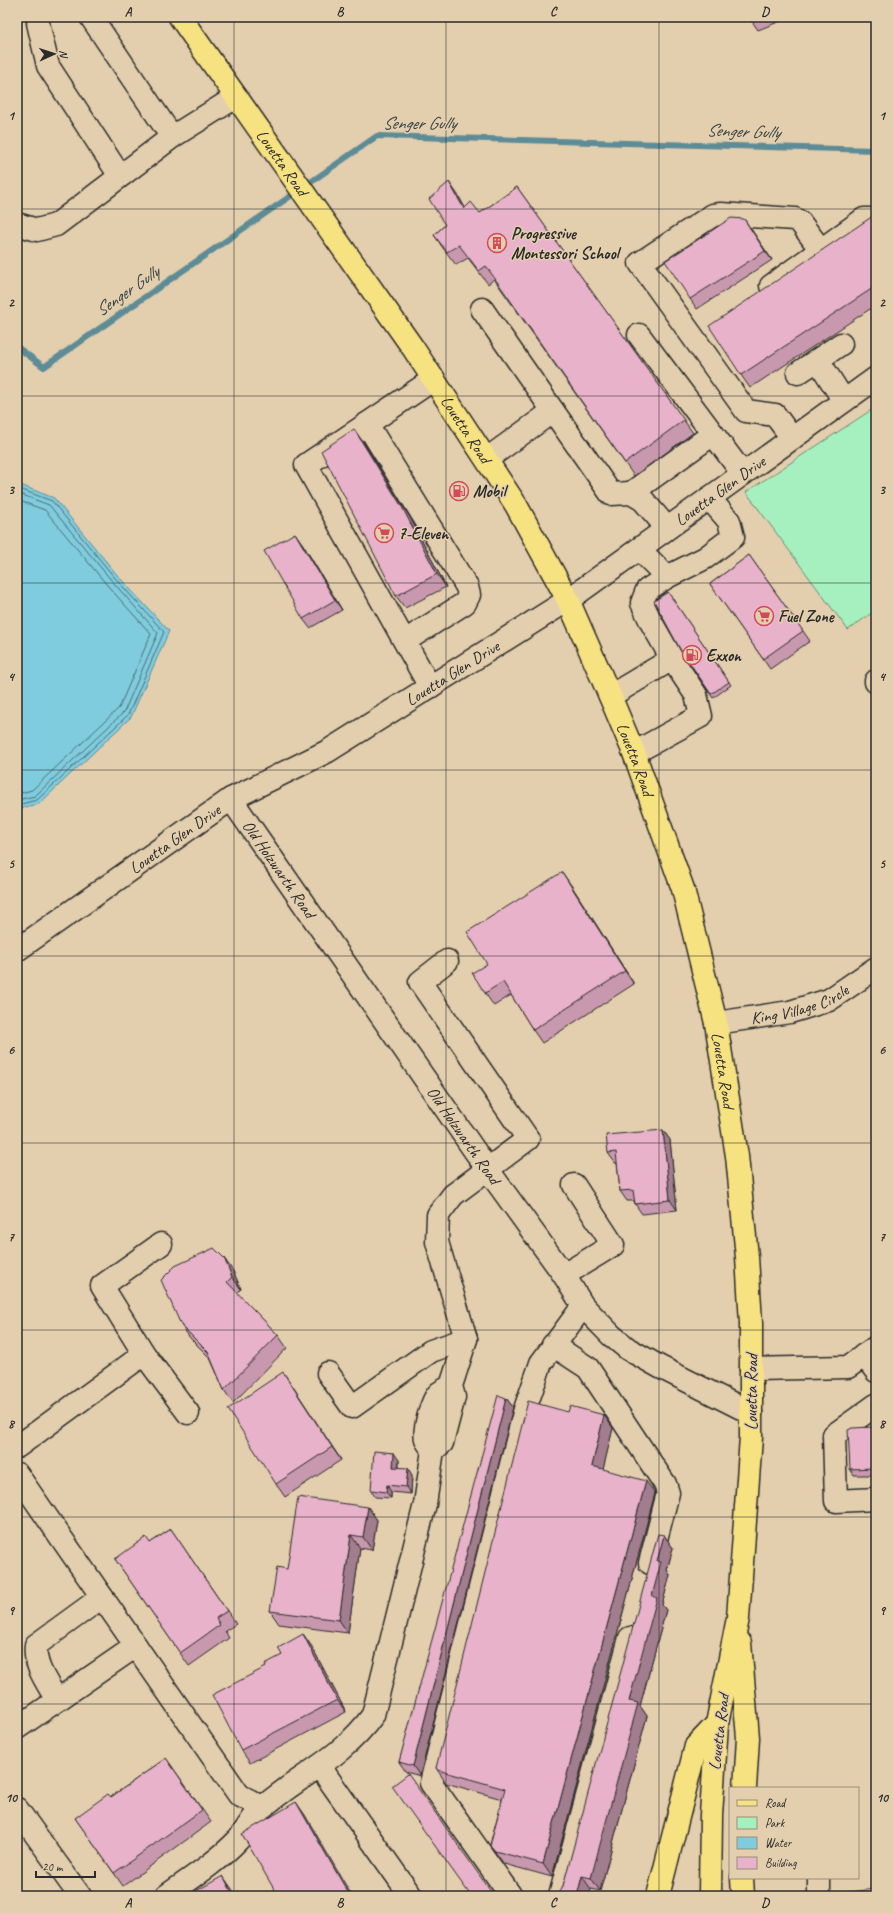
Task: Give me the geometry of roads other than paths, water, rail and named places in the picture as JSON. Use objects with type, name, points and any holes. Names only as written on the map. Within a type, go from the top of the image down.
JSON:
[{"type":"main road","name":"Louetta Road","points":[[180,17],[434,379],[516,505],[568,600],[610,696],[634,753],[683,889],[716,1023],[737,1156],[747,1257],[751,1322],[751,1437],[738,1618],[716,1724],[711,1815],[710,1896]]},
{"type":"main road","name":"Louetta Road","points":[[738,1618],[748,1738],[745,1787]]},
{"type":"main road","points":[[658,1896],[696,1746],[716,1724]]},
{"type":"main road","points":[[742,1879],[743,1896]]},
{"type":"street","points":[[90,17],[172,137]]},
{"type":"street","points":[[39,19],[48,66],[120,176]]},
{"type":"street","points":[[17,224],[36,230],[56,225],[172,137],[236,97]]},
{"type":"street","points":[[792,438],[775,415],[746,412],[640,263],[713,215],[721,214],[795,219],[800,222],[820,250]]},
{"type":"street","points":[[758,295],[864,219],[876,219]]},
{"type":"street","points":[[482,309],[611,494],[631,493],[713,434]]},
{"type":"street","points":[[695,340],[714,327]]},
{"type":"street","points":[[639,335],[743,474]]},
{"type":"street","points":[[798,373],[841,344]]},
{"type":"street","points":[[818,360],[844,401]]},
{"type":"street","name":"Louetta Glen Drive","points":[[17,950],[231,799],[328,751],[568,600],[876,378]]},
{"type":"street","points":[[430,687],[306,465],[434,379]]},
{"type":"street","points":[[487,459],[553,411]]},
{"type":"street","points":[[367,424],[467,587],[469,595],[465,604],[405,641]]},
{"type":"street","points":[[631,493],[643,500],[667,528]]},
{"type":"street","points":[[634,753],[701,716],[696,695],[672,659],[642,603],[647,590],[667,577],[706,558],[732,537],[729,521],[709,498]]},
{"type":"street","points":[[639,549],[667,577]]},
{"type":"street","points":[[610,696],[672,659]]},
{"type":"street","name":"Old Holzwarth Road","points":[[231,799],[488,1170],[564,1275],[583,1306],[611,1335],[628,1349],[751,1413]]},
{"type":"street","points":[[166,1896],[217,1859],[238,1840],[262,1807],[320,1767],[360,1734],[374,1715],[425,1504],[434,1450],[442,1444],[454,1397],[451,1386],[466,1340],[437,1242],[438,1215],[452,1195],[488,1170],[528,1139],[420,982],[448,961]]},
{"type":"street","name":"King Village Circle","points":[[716,1023],[790,1012],[829,1000],[876,968]]},
{"type":"street","points":[[564,1275],[613,1245],[574,1185]]},
{"type":"street","points":[[161,1244],[102,1286],[144,1354],[188,1413]]},
{"type":"street","points":[[512,1896],[431,1783],[525,1409],[541,1363],[583,1306]]},
{"type":"street","points":[[328,1373],[352,1407],[431,1351],[466,1340]]},
{"type":"street","points":[[553,1345],[588,1368],[665,1484],[668,1493],[644,1584]]},
{"type":"street","points":[[17,1447],[144,1354]]},
{"type":"street","points":[[751,1369],[848,1367],[872,1358]]},
{"type":"street","points":[[876,1405],[834,1435],[836,1501],[876,1499]]},
{"type":"street","points":[[17,1474],[239,1795],[262,1807]]},
{"type":"street","points":[[57,1700],[40,1668],[37,1660],[36,1645],[102,1597]]},
{"type":"street","points":[[560,1896],[634,1622]]},
{"type":"street","points":[[17,1728],[136,1646]]},
{"type":"street","points":[[320,1767],[411,1896]]},
{"type":"street","points":[[17,1809],[80,1896]]},
{"type":"street","points":[[819,1879],[819,1896]]},
{"type":"water","points":[[18,484],[54,498],[118,576],[169,631],[131,717],[39,804],[17,809],[17,485]]},
{"type":"waterway","name":"Senger Gully","points":[[17,347],[44,367],[377,136],[876,150]]},
{"type":"place","name":"Progressive Montessori School","points":[[497,243]]},
{"type":"place","name":"Mobil","points":[[459,491]]},
{"type":"place","name":"7-Eleven","points":[[384,533]]},
{"type":"place","name":"Fuel Zone","points":[[764,616]]},
{"type":"place","name":"Exxon","points":[[692,655]]}]
